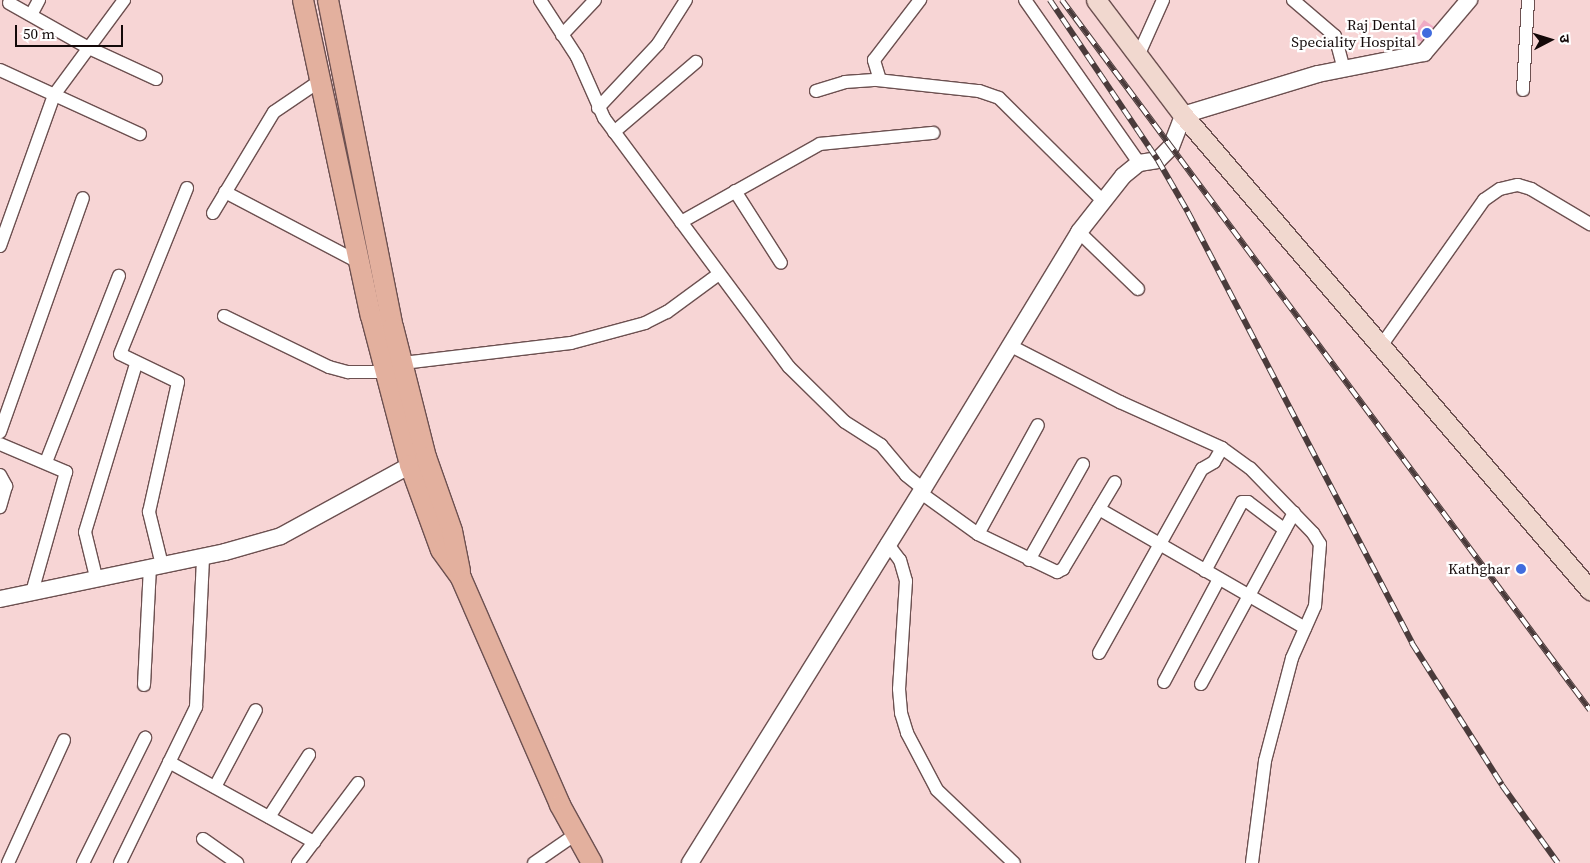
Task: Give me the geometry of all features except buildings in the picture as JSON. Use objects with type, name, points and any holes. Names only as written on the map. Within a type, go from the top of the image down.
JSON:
[{"type":"main road","points":[[303,0],[360,263],[394,368],[441,550],[461,578],[576,834],[592,863]]},
{"type":"main road","points":[[328,0],[394,368]]},
{"type":"main road","points":[[1096,0],[1183,115],[1590,590]]},
{"type":"street","points":[[30,15],[39,0]]},
{"type":"street","points":[[0,246],[3,226],[54,95],[124,0]]},
{"type":"street","points":[[540,0],[584,71],[598,108],[614,132],[798,377],[845,422],[881,445],[922,491],[978,534],[1052,572],[1060,571],[1115,482]]},
{"type":"street","points":[[562,35],[595,0]]},
{"type":"street","points":[[598,108],[658,44],[686,0]]},
{"type":"street","points":[[880,80],[874,60],[920,0]]},
{"type":"street","points":[[1026,0],[1139,163]]},
{"type":"street","points":[[1138,56],[1163,0]]},
{"type":"street","points":[[690,863],[887,543],[922,491],[1079,232],[1123,176],[1139,163],[1158,160],[1171,147],[1183,115],[1318,74],[1424,53],[1469,0]]},
{"type":"street","points":[[1523,90],[1528,0]]},
{"type":"street","points":[[1297,1],[1335,36],[1344,69]]},
{"type":"street","points":[[9,3],[89,48],[156,79]]},
{"type":"street","points":[[614,132],[696,62]]},
{"type":"street","points":[[1,72],[140,134]]},
{"type":"street","points":[[213,213],[274,112],[321,80]]},
{"type":"street","points":[[816,91],[845,82],[880,80],[963,88],[999,98],[1103,200]]},
{"type":"street","points":[[681,222],[820,144],[934,133]]},
{"type":"street","points":[[1380,346],[1484,200],[1500,189],[1518,185],[1531,189],[1590,224]]},
{"type":"street","points":[[144,685],[156,566],[150,512],[179,386],[175,378],[121,357],[120,351],[187,188]]},
{"type":"street","points":[[735,191],[781,263]]},
{"type":"street","points":[[225,192],[360,263]]},
{"type":"street","points":[[0,432],[83,198]]},
{"type":"street","points":[[1079,232],[1138,289]]},
{"type":"street","points":[[224,316],[329,367],[348,372],[394,368],[571,343],[644,323],[667,312],[719,274]]},
{"type":"street","points":[[46,462],[118,276]]},
{"type":"street","points":[[1009,345],[1120,402],[1222,448],[1250,468],[1294,513],[1313,533],[1321,550],[1315,606],[1289,667],[1265,761],[1252,863]]},
{"type":"street","points":[[96,578],[85,532],[136,364]]},
{"type":"street","points":[[978,534],[1038,425]]},
{"type":"street","points":[[0,444],[64,470],[66,476],[32,592]]},
{"type":"street","points":[[1099,653],[1202,469],[1214,462],[1222,448]]},
{"type":"street","points":[[0,599],[203,556],[281,536],[418,461]]},
{"type":"street","points":[[1029,560],[1083,464]]},
{"type":"street","points":[[0,475],[6,486],[0,507]]},
{"type":"street","points":[[1205,571],[1242,502],[1248,502],[1285,530]]},
{"type":"street","points":[[1098,509],[1305,628]]},
{"type":"street","points":[[1202,684],[1248,595],[1294,513]]},
{"type":"street","points":[[887,543],[900,560],[906,581],[900,689],[901,713],[907,733],[937,790],[1014,863]]},
{"type":"street","points":[[121,862],[199,696],[203,556]]},
{"type":"street","points":[[1164,682],[1219,579]]},
{"type":"street","points":[[216,787],[256,710]]},
{"type":"street","points":[[83,863],[145,738]]},
{"type":"street","points":[[8,863],[64,740]]},
{"type":"street","points":[[269,817],[309,755]]},
{"type":"street","points":[[169,762],[314,842]]},
{"type":"street","points":[[298,863],[358,782]]},
{"type":"street","points":[[534,863],[576,834]]},
{"type":"street","points":[[203,840],[237,863]]},
{"type":"railway","points":[[1050,0],[1158,160],[1188,212],[1412,643],[1502,785],[1558,863]]},
{"type":"railway","points":[[1062,0],[1590,710]]},
{"type":"place","name":"Raj Dental Speciality Hospital","points":[[1427,33]]},
{"type":"place","name":"Kathghar","points":[[1521,569]]}]
